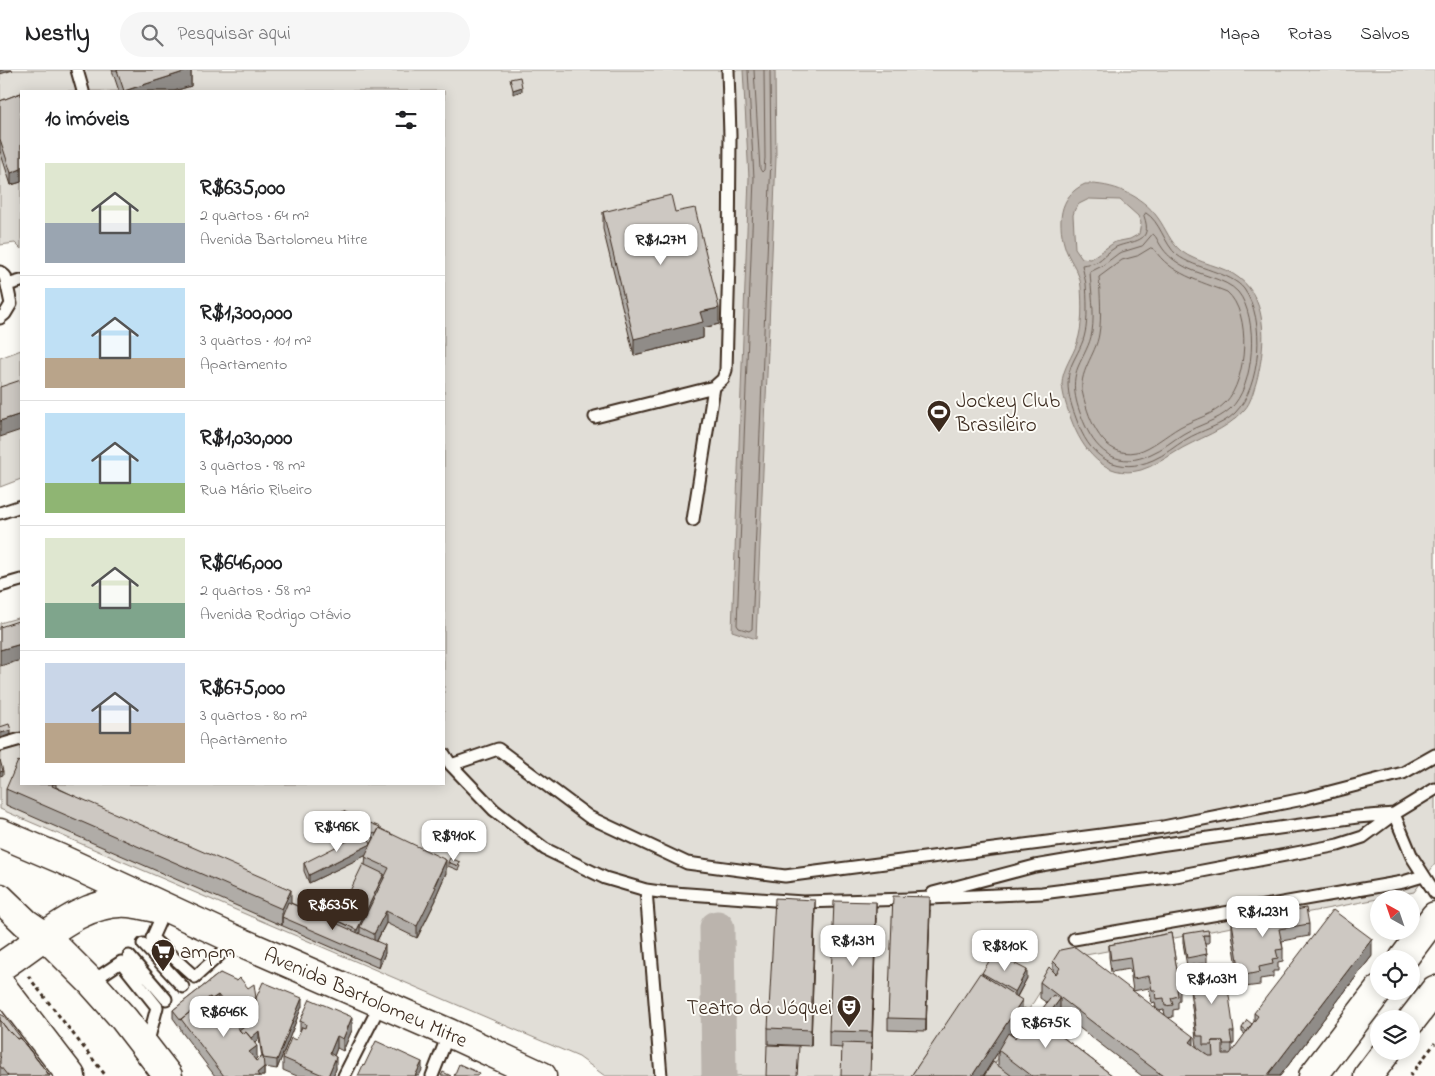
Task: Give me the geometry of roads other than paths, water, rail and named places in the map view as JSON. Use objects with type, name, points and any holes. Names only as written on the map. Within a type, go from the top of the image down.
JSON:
[{"type":"main road","name":"Avenida Bartolomeu Mitre","points":[[0,833],[542,1076]]},
{"type":"main road","points":[[0,898],[26,923],[45,936],[91,982],[168,1076]]},
{"type":"main road","points":[[7,963],[79,913],[103,905],[129,903],[170,910]]},
{"type":"main road","points":[[1409,950],[1435,916]]},
{"type":"main road","points":[[0,984],[71,1076]]},
{"type":"main road","points":[[1420,1010],[1435,990]]},
{"type":"main road","points":[[1313,1076],[1371,1000]]},
{"type":"main road","points":[[1368,1076],[1381,1060]]},
{"type":"lane","points":[[77,70],[83,90]]},
{"type":"lane","points":[[595,417],[714,387],[723,379],[726,370],[729,232],[730,136],[728,70]]},
{"type":"lane","points":[[0,272],[5,276],[11,304],[0,318]]},
{"type":"lane","points":[[7,285],[20,281]]},
{"type":"lane","points":[[693,520],[714,387]]},
{"type":"lane","points":[[0,513],[20,506]]},
{"type":"lane","points":[[0,586],[20,580]]},
{"type":"lane","points":[[0,744],[20,739]]},
{"type":"lane","points":[[451,765],[498,748],[589,817],[687,863],[785,876],[1163,827],[1303,799],[1403,774],[1435,755]]},
{"type":"lane","points":[[445,756],[451,765],[494,810],[545,849],[605,878],[646,890],[803,902],[1042,893],[1176,876],[1338,845],[1363,837],[1394,814],[1435,789]]},
{"type":"lane","points":[[909,899],[1035,866],[1159,845],[1357,817],[1394,814]]},
{"type":"lane","points":[[1394,814],[1412,857],[1435,893]]},
{"type":"lane","points":[[1074,939],[1403,882],[1423,876]]},
{"type":"lane","points":[[646,890],[661,1076]]},
{"type":"lane","points":[[91,982],[148,941],[170,910]]},
{"type":"lane","points":[[146,1048],[157,1007],[196,977],[236,940]]},
{"type":"lane","points":[[148,941],[196,977]]},
{"type":"lane","points":[[148,941],[183,987]]},
{"type":"lane","points":[[125,959],[166,999]]},
{"type":"lane","points":[[125,959],[157,1007]]},
{"type":"lane","points":[[344,1076],[381,1003]]},
{"type":"lane","points":[[432,1076],[449,1033]]},
{"type":"water","points":[[743,70],[775,70],[776,158],[756,639],[732,631],[749,178]]},
{"type":"water","points":[[1085,184],[1116,188],[1144,203],[1161,222],[1174,244],[1181,251],[1195,259],[1226,270],[1239,278],[1249,288],[1256,300],[1260,313],[1263,342],[1262,356],[1253,393],[1245,409],[1238,417],[1221,429],[1158,463],[1141,470],[1128,472],[1116,470],[1105,466],[1096,459],[1081,441],[1064,397],[1062,378],[1079,336],[1082,301],[1077,272],[1063,240],[1061,221],[1065,203],[1076,189]],"holes":[[[1089,199],[1120,200],[1138,216],[1141,223],[1139,234],[1130,239],[1115,242],[1090,259],[1082,258],[1075,248],[1073,215],[1075,209],[1079,204]]]},
{"type":"waterway","points":[[717,928],[719,1076]]},
{"type":"place","name":"Jockey Club Brasileiro","points":[[939,433]]},
{"type":"place","name":"ampm","points":[[163,972]]},
{"type":"place","name":"Teatro do Jóquei","points":[[849,1028]]}]
